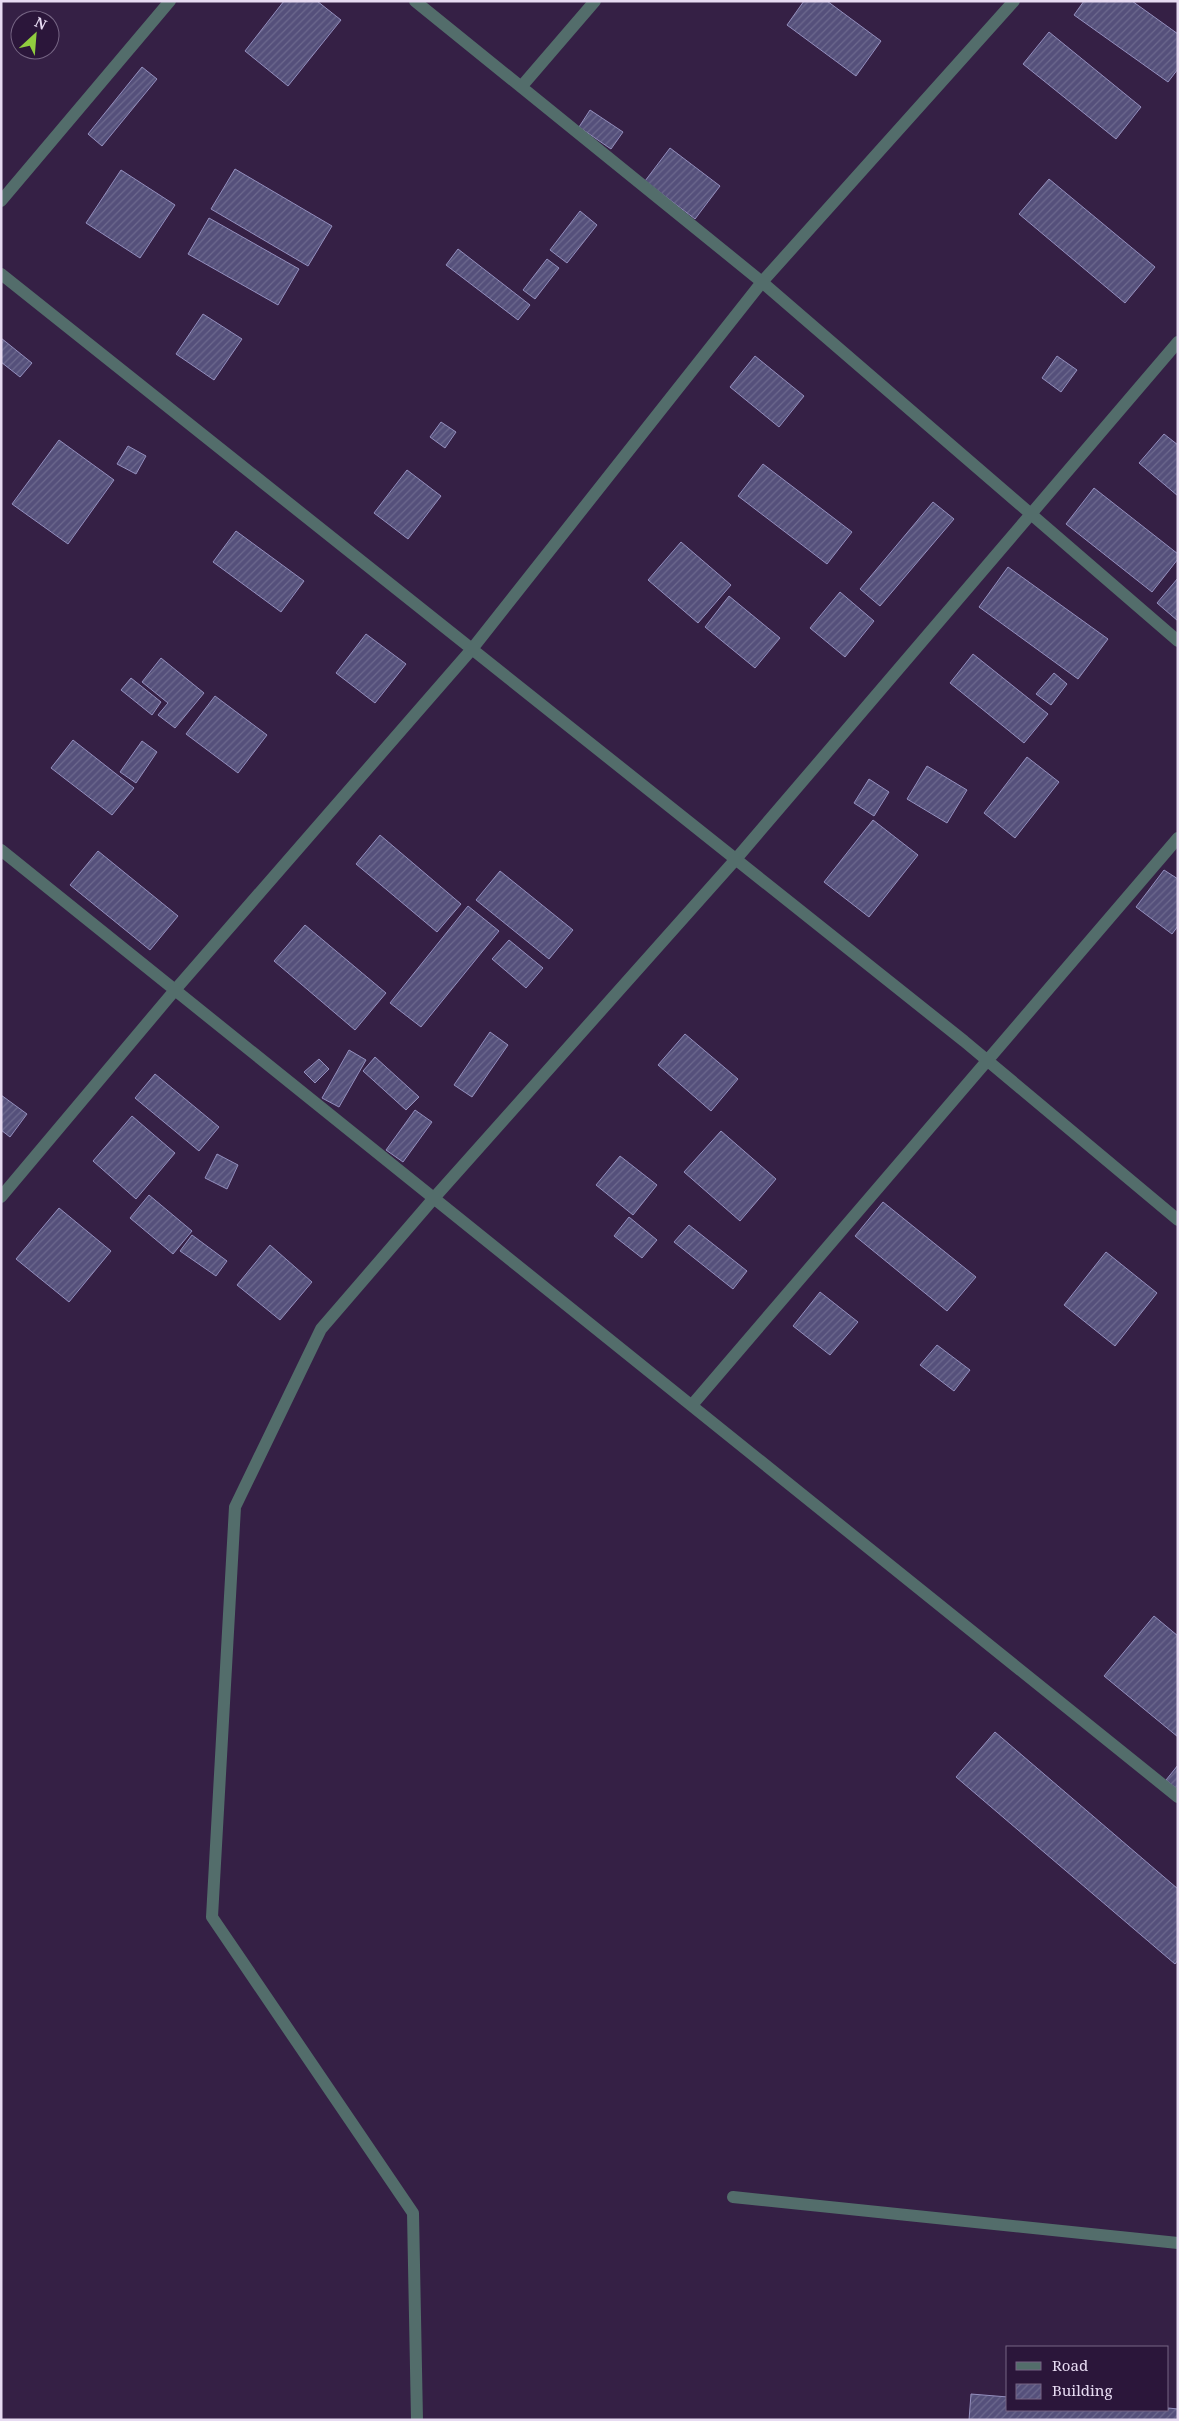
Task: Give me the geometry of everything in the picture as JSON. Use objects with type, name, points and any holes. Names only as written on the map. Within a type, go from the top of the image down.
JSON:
[{"type":"street","points":[[1,200],[170,1]]},
{"type":"street","points":[[416,1],[762,282],[1030,515],[1178,640]]},
{"type":"street","points":[[521,87],[595,1]]},
{"type":"street","points":[[1,1197],[175,990],[472,649],[762,282],[1014,1]]},
{"type":"street","points":[[1,274],[736,859],[987,1061],[1178,1220]]},
{"type":"street","points":[[417,2420],[413,2213],[212,1917],[235,1507],[322,1329],[434,1198],[736,859],[1178,342]]},
{"type":"street","points":[[692,1405],[1178,838]]},
{"type":"street","points":[[1,850],[1178,1797]]},
{"type":"street","points":[[733,2198],[1178,2243]]},
{"type":"building","points":[[284,1],[317,1],[341,20],[288,86],[245,51]]},
{"type":"building","points":[[804,1],[827,1],[881,41],[856,76],[787,25]]},
{"type":"building","points":[[1084,1],[1132,1],[1178,34],[1178,69],[1168,82],[1074,15]]},
{"type":"building","points":[[1049,32],[1141,107],[1116,139],[1023,64]]},
{"type":"building","points":[[142,67],[157,79],[102,146],[88,134]]},
{"type":"building","points":[[590,110],[623,132],[611,149],[579,127]]},
{"type":"building","points":[[670,148],[720,186],[695,219],[645,181]]},
{"type":"building","points":[[235,169],[332,226],[308,266],[211,209]]},
{"type":"building","points":[[121,170],[175,205],[140,258],[86,223]]},
{"type":"building","points":[[1049,179],[1155,267],[1125,303],[1019,214]]},
{"type":"building","points":[[580,211],[597,225],[567,263],[550,250]]},
{"type":"building","points":[[209,218],[299,269],[278,305],[188,254]]},
{"type":"building","points":[[458,249],[530,305],[518,320],[446,265]]},
{"type":"building","points":[[547,259],[559,268],[535,299],[523,290]]},
{"type":"building","points":[[203,314],[242,339],[214,380],[176,354]]},
{"type":"building","points":[[1,338],[32,363],[20,377],[1,362]]},
{"type":"building","points":[[755,356],[804,396],[779,427],[730,387]]},
{"type":"building","points":[[1057,356],[1077,370],[1061,392],[1042,378]]},
{"type":"building","points":[[441,422],[456,432],[445,448],[430,437]]},
{"type":"building","points":[[1164,434],[1178,445],[1178,496],[1139,463]]},
{"type":"building","points":[[59,440],[114,480],[68,544],[12,504]]},
{"type":"building","points":[[128,446],[146,456],[136,474],[117,464]]},
{"type":"building","points":[[763,464],[852,532],[827,564],[738,496]]},
{"type":"building","points":[[407,470],[441,496],[408,539],[374,513]]},
{"type":"building","points":[[1094,488],[1178,554],[1178,559],[1152,592],[1066,524]]},
{"type":"building","points":[[933,502],[954,519],[880,606],[860,589]]},
{"type":"building","points":[[236,531],[304,581],[281,612],[213,562]]},
{"type":"building","points":[[681,542],[731,585],[698,623],[648,580]]},
{"type":"building","points":[[1008,567],[1108,639],[1078,679],[979,607]]},
{"type":"building","points":[[1178,578],[1178,621],[1157,603]]},
{"type":"building","points":[[840,592],[874,621],[845,657],[810,628]]},
{"type":"building","points":[[729,596],[780,638],[755,668],[705,627]]},
{"type":"building","points":[[366,634],[406,664],[375,703],[336,673]]},
{"type":"building","points":[[973,654],[1048,714],[1024,743],[950,683]]},
{"type":"building","points":[[161,658],[204,693],[175,728],[158,715],[168,703],[142,682]]},
{"type":"building","points":[[1054,673],[1067,684],[1051,705],[1036,694]]},
{"type":"building","points":[[131,678],[161,702],[152,715],[121,690]]},
{"type":"building","points":[[215,696],[267,735],[238,773],[186,734]]},
{"type":"building","points":[[73,740],[134,788],[112,815],[51,768]]},
{"type":"building","points":[[142,741],[157,752],[136,783],[120,772]]},
{"type":"building","points":[[1027,757],[1059,782],[1015,838],[984,813]]},
{"type":"building","points":[[927,766],[967,790],[947,823],[907,799]]},
{"type":"building","points":[[869,779],[889,792],[874,816],[854,803]]},
{"type":"building","points":[[873,820],[918,855],[869,917],[824,882]]},
{"type":"building","points":[[380,835],[461,904],[437,932],[356,864]]},
{"type":"building","points":[[98,851],[178,916],[150,950],[70,885]]},
{"type":"building","points":[[1164,870],[1178,879],[1178,926],[1172,934],[1136,907]]},
{"type":"building","points":[[500,871],[573,930],[549,959],[476,900]]},
{"type":"building","points":[[468,906],[499,931],[421,1027],[390,1003]]},
{"type":"building","points":[[305,925],[386,993],[355,1030],[274,961]]},
{"type":"building","points":[[509,940],[543,968],[526,988],[492,959]]},
{"type":"building","points":[[490,1032],[508,1045],[472,1097],[454,1085]]},
{"type":"building","points":[[685,1034],[738,1079],[711,1111],[658,1065]]},
{"type":"building","points":[[349,1050],[366,1060],[339,1107],[322,1098]]},
{"type":"building","points":[[375,1057],[419,1097],[406,1110],[363,1071]]},
{"type":"building","points":[[319,1059],[329,1069],[315,1083],[304,1072]]},
{"type":"building","points":[[155,1074],[219,1127],[199,1151],[135,1098]]},
{"type":"building","points":[[1,1095],[27,1114],[10,1137],[1,1130]]},
{"type":"building","points":[[415,1110],[432,1122],[403,1162],[386,1150]]},
{"type":"building","points":[[132,1116],[175,1153],[136,1199],[93,1161]]},
{"type":"building","points":[[721,1131],[776,1179],[740,1221],[684,1172]]},
{"type":"building","points":[[217,1154],[238,1165],[227,1189],[205,1178]]},
{"type":"building","points":[[620,1156],[657,1185],[633,1215],[596,1185]]},
{"type":"building","points":[[149,1195],[192,1231],[173,1254],[130,1218]]},
{"type":"building","points":[[883,1202],[976,1277],[947,1311],[855,1236]]},
{"type":"building","points":[[59,1208],[111,1251],[69,1302],[16,1259]]},
{"type":"building","points":[[629,1217],[657,1240],[642,1258],[614,1236]]},
{"type":"building","points":[[689,1225],[747,1271],[733,1289],[674,1242]]},
{"type":"building","points":[[192,1235],[227,1261],[216,1276],[180,1251]]},
{"type":"building","points":[[270,1245],[312,1282],[280,1320],[237,1285]]},
{"type":"building","points":[[1106,1252],[1157,1293],[1115,1346],[1064,1305]]},
{"type":"building","points":[[820,1292],[858,1322],[830,1355],[793,1326]]},
{"type":"building","points":[[937,1345],[970,1370],[954,1391],[920,1365]]},
{"type":"building","points":[[1154,1616],[1178,1636],[1178,1737],[1104,1676]]},
{"type":"building","points":[[995,1732],[1178,1889],[1178,1960],[1175,1964],[956,1777]]},
{"type":"building","points":[[1178,1765],[1178,1790],[1166,1780]]},
{"type":"building","points":[[971,2394],[1006,2397],[1006,2411],[1169,2411],[1169,2408],[1178,2409],[1178,2420],[969,2420]]}]
